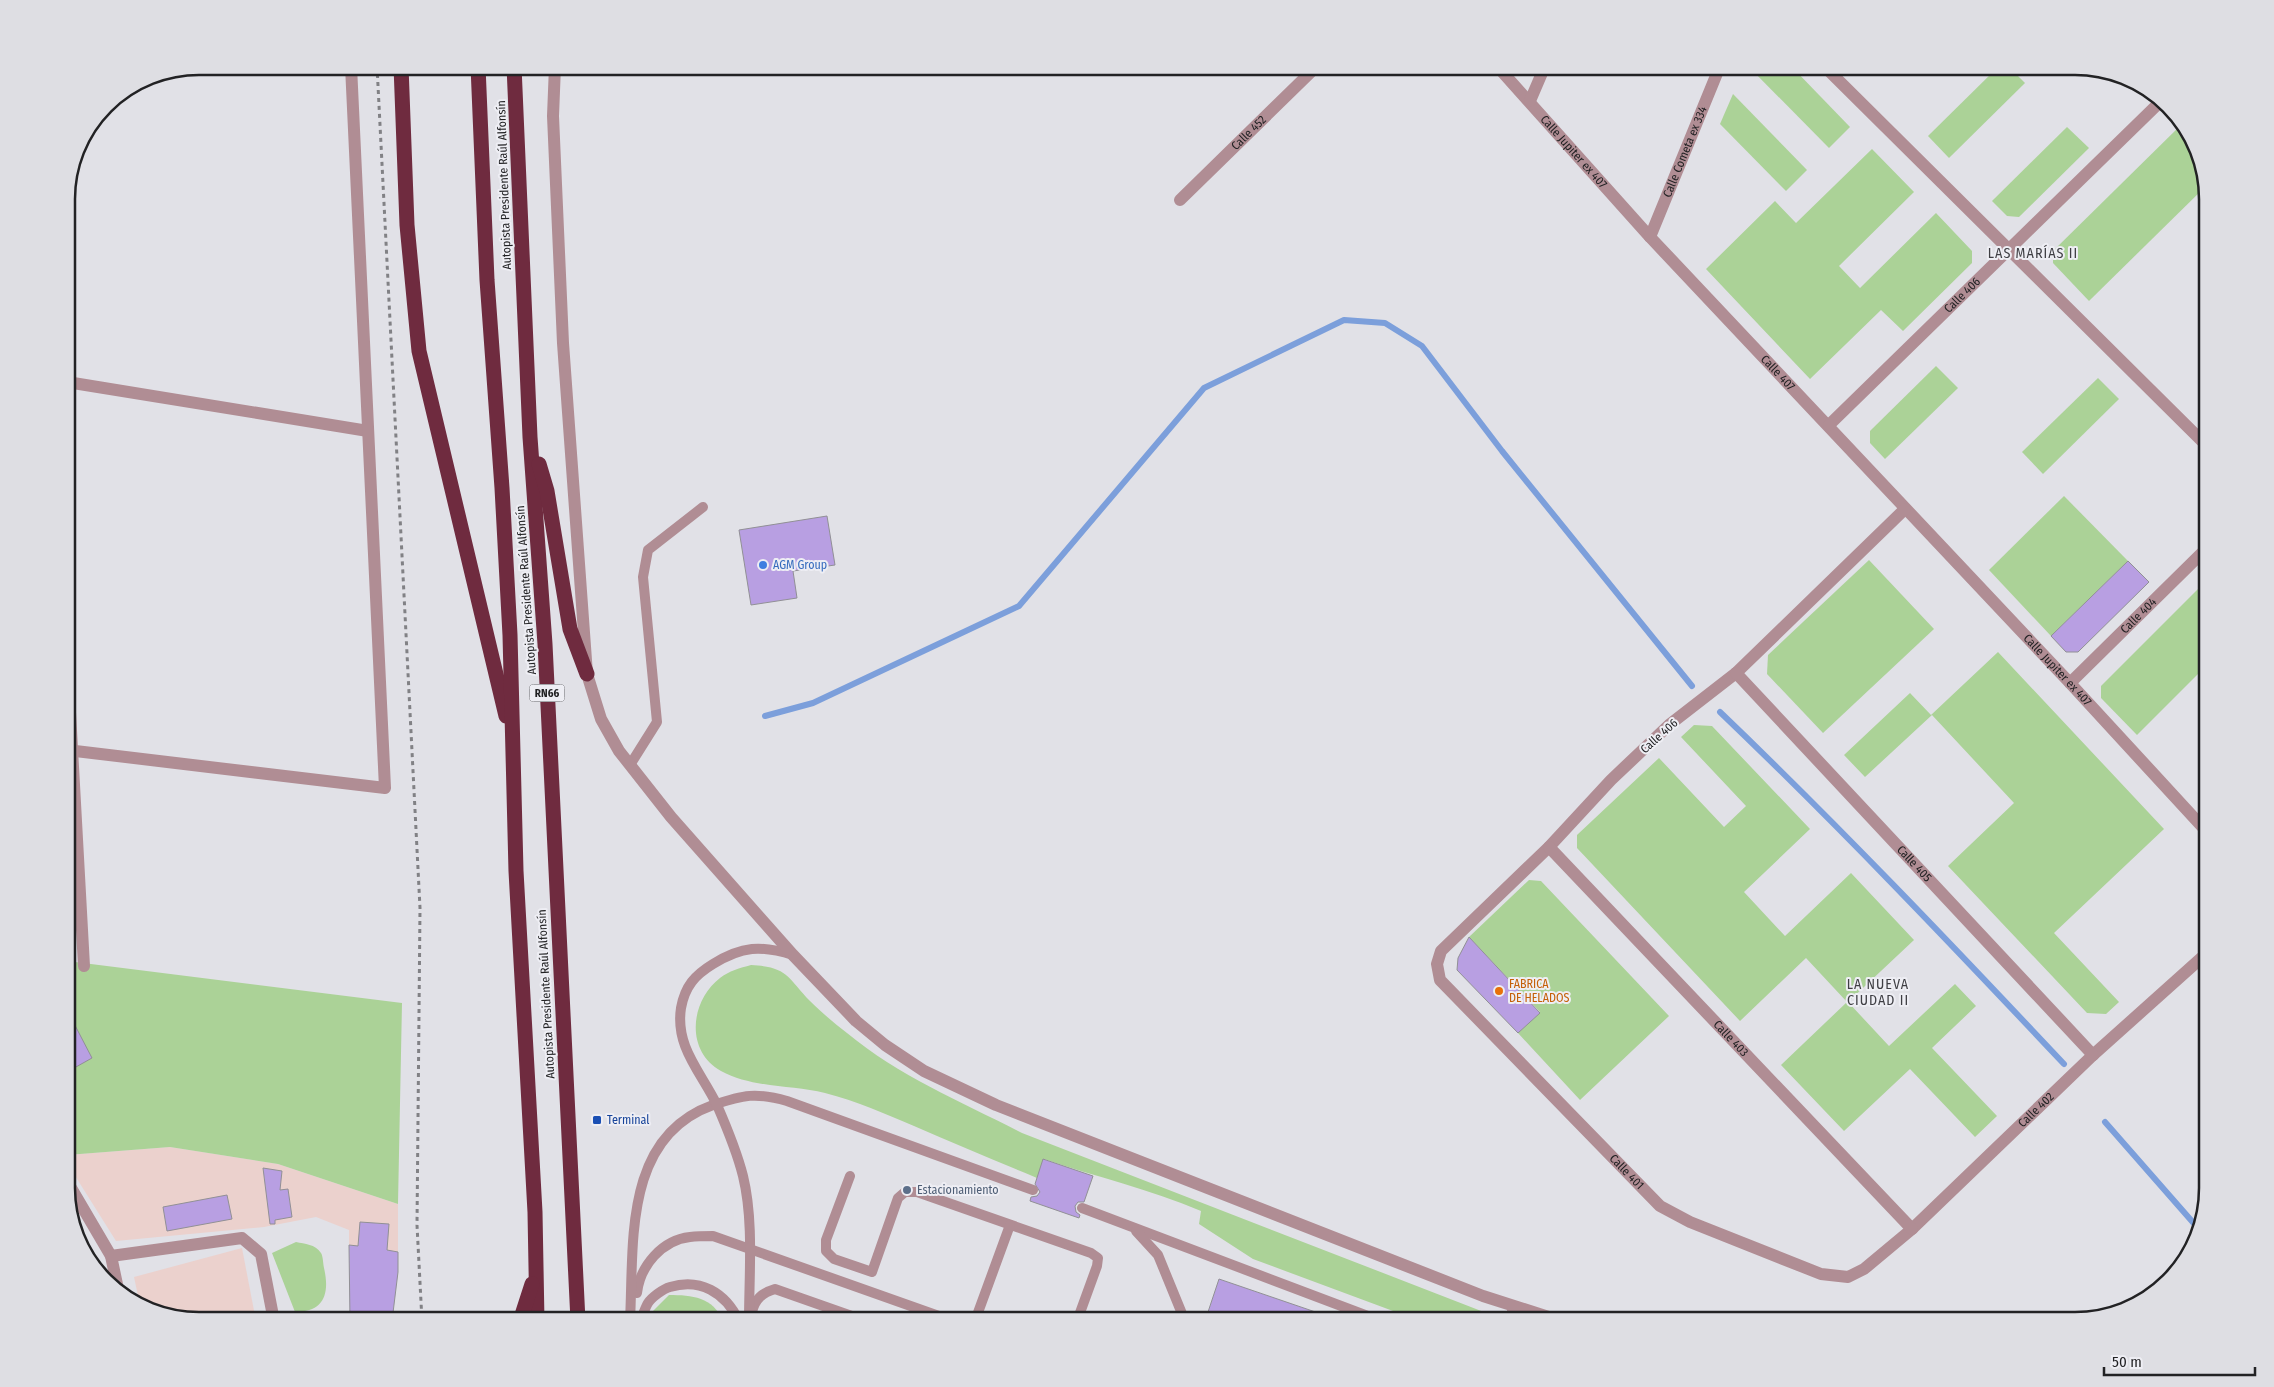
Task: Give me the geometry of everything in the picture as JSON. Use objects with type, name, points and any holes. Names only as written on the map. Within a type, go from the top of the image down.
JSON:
[{"type":"highway","points":[[401,75],[407,225],[419,351],[513,748]]},
{"type":"highway","name":"Autopista Presidente Raúl Alfonsín","points":[[478,75],[487,280],[502,488],[516,871],[535,1212],[537,1312]]},
{"type":"highway","name":"Autopista Presidente Raúl Alfonsín","points":[[514,75],[530,437],[545,644],[578,1312]]},
{"type":"highway","points":[[530,437],[547,491],[570,630],[587,674]]},
{"type":"highway","points":[[523,1312],[536,1273]]},
{"type":"street","points":[[75,751],[385,788],[351,75]]},
{"type":"street","points":[[555,75],[553,116],[563,344],[587,674],[601,719],[630,766],[671,817],[792,955],[856,1021],[884,1045],[924,1071],[996,1105],[1483,1296],[1533,1312]]},
{"type":"street","name":"Calle 452","points":[[1180,200],[1308,75]]},
{"type":"street","name":"Calle Jupiter ex 407","points":[[1505,75],[1650,238]]},
{"type":"street","points":[[1530,101],[1541,75]]},
{"type":"street","name":"Calle Cometa ex 334","points":[[1650,238],[1716,75]]},
{"type":"street","points":[[1833,75],[2199,438]]},
{"type":"street","name":"Calle 406","points":[[1829,426],[2156,106]]},
{"type":"street","name":"Calle 407","points":[[1650,238],[1829,426],[1905,509]]},
{"type":"street","points":[[75,383],[368,431]]},
{"type":"street","name":"Calle Jupiter ex 407","points":[[1905,509],[2070,683],[2199,823]]},
{"type":"street","name":"Calle 406","points":[[1440,980],[1437,964],[1442,951],[1549,847],[1611,780],[1669,725],[1736,673],[1905,509]]},
{"type":"street","name":"Calle 404","points":[[2070,683],[2199,557]]},
{"type":"street","name":"Calle 405","points":[[1736,673],[2093,1055]]},
{"type":"street","points":[[75,836],[84,966]]},
{"type":"street","name":"Calle 403","points":[[1549,847],[1912,1229]]},
{"type":"street","name":"Calle 402","points":[[1864,1269],[1912,1229],[2093,1055],[2199,960]]},
{"type":"street","name":"Calle 401","points":[[1440,980],[1660,1206],[1690,1222],[1821,1274],[1848,1277],[1864,1269]]},
{"type":"street","points":[[75,1196],[111,1256],[116,1280]]},
{"type":"street","points":[[111,1256],[242,1238],[261,1254],[272,1312]]},
{"type":"lane","points":[[630,766],[657,722],[643,577],[648,550],[703,507]]},
{"type":"lane","points":[[750,1312],[744,1180],[739,1158],[716,1104],[691,1060],[681,1037],[680,1019],[684,994],[697,974],[722,958],[748,949],[770,947],[792,955]]},
{"type":"lane","points":[[631,1312],[636,1221],[640,1189],[648,1163],[670,1131],[684,1119],[716,1104],[746,1096],[764,1094],[787,1100],[1033,1190]]},
{"type":"lane","points":[[850,1176],[826,1240],[826,1251],[834,1259],[872,1272],[898,1198],[905,1192],[917,1192],[1091,1253],[1098,1258],[1080,1312]]},
{"type":"lane","points":[[1082,1208],[1357,1312]]},
{"type":"lane","points":[[978,1312],[1010,1225]]},
{"type":"lane","points":[[1130,1225],[1158,1255],[1181,1312]]},
{"type":"lane","points":[[633,1312],[641,1273],[661,1249],[688,1237],[714,1236],[928,1312]]},
{"type":"lane","points":[[644,1312],[648,1301],[665,1289],[685,1283],[705,1286],[723,1300],[732,1312]]},
{"type":"lane","points":[[752,1312],[754,1302],[766,1292],[775,1289],[840,1312]]},
{"type":"lane","points":[[1483,1296],[1516,1312]]},
{"type":"path","points":[[378,75],[420,908],[417,1225],[422,1312]]},
{"type":"shaded area","points":[[170,1147],[278,1164],[398,1204],[398,1252],[349,1245],[349,1230],[316,1217],[264,1227],[116,1241],[75,1176],[75,1154]]},
{"type":"shaded area","points":[[242,1248],[254,1312],[199,1312],[167,1308],[151,1303],[138,1296],[134,1277]]},
{"type":"green space","points":[[1757,75],[1800,75],[1850,127],[1829,148]]},
{"type":"green space","points":[[1990,75],[2017,75],[2025,83],[1949,158],[1928,136]]},
{"type":"green space","points":[[1733,94],[1807,170],[1786,191],[1720,124]]},
{"type":"green space","points":[[2067,127],[2089,148],[2019,217],[2007,216],[1992,201]]},
{"type":"green space","points":[[2177,129],[2190,151],[2195,167],[2199,193],[2089,301],[2053,263],[2053,251]]},
{"type":"green space","points":[[1872,149],[1914,192],[1839,266],[1860,288],[1936,213],[1972,251],[1972,263],[1903,331],[1881,310],[1810,379],[1706,269],[1775,201],[1796,223]]},
{"type":"green space","points":[[1936,366],[1958,388],[1885,459],[1870,443],[1870,431]]},
{"type":"green space","points":[[2098,378],[2119,399],[2043,474],[2022,452]]},
{"type":"green space","points":[[2064,496],[2128,561],[2051,636],[1989,570]]},
{"type":"green space","points":[[1869,560],[1934,629],[1823,733],[1767,674],[1768,655]]},
{"type":"green space","points":[[2199,588],[2199,673],[2137,735],[2101,698],[2101,686]]},
{"type":"green space","points":[[1998,652],[2164,829],[2054,933],[2119,1002],[2106,1014],[2087,1013],[1948,866],[2014,803],[1932,715],[1865,777],[1844,755],[1910,693],[1931,715]]},
{"type":"green space","points":[[1694,725],[1712,726],[1810,829],[1744,892],[1785,936],[1851,873],[1914,940],[1848,1002],[1889,1046],[1955,984],[1976,1006],[1932,1048],[1997,1116],[1975,1137],[1910,1069],[1844,1131],[1781,1065],[1847,1002],[1806,958],[1740,1021],[1577,848],[1577,835],[1659,758],[1724,827],[1746,806],[1681,737]]},
{"type":"green space","points":[[1529,880],[1541,881],[1669,1016],[1580,1100],[1518,1033],[1540,1012],[1469,937]]},
{"type":"green space","points":[[75,962],[402,1003],[398,1204],[278,1164],[170,1147],[75,1154]]},
{"type":"green space","points":[[751,965],[773,968],[780,971],[810,1001],[867,1049],[932,1088],[1022,1133],[1484,1312],[1396,1312],[1253,1259],[1199,1224],[1201,1211],[1182,1203],[1044,1159],[1037,1178],[848,1100],[812,1090],[759,1083],[721,1071],[709,1062],[701,1051],[697,1039],[696,1026],[698,1012],[702,999],[710,988],[720,978]]},
{"type":"green space","points":[[296,1242],[313,1246],[319,1250],[323,1258],[326,1286],[323,1300],[319,1305],[313,1309],[295,1312],[272,1253]]},
{"type":"green space","points":[[669,1295],[701,1299],[708,1302],[718,1312],[652,1312]]},
{"type":"building","points":[[827,516],[835,565],[793,571],[797,598],[751,605],[739,530]]},
{"type":"building","points":[[2128,561],[2149,582],[2078,652],[2066,652],[2051,636]]},
{"type":"building","name":"FABRICA DE HELADOS","points":[[1469,937],[1540,1013],[1518,1033],[1457,970],[1458,958]]},
{"type":"building","points":[[75,1025],[92,1058],[75,1068]]},
{"type":"building","points":[[1043,1159],[1093,1176],[1084,1202],[1078,1202],[1075,1206],[1076,1212],[1080,1215],[1079,1218],[1030,1201],[1031,1197],[1037,1196],[1040,1192],[1035,1184]]},
{"type":"building","points":[[263,1168],[282,1171],[280,1190],[288,1189],[292,1217],[275,1220],[275,1224],[270,1224]]},
{"type":"building","points":[[227,1195],[232,1219],[167,1231],[163,1207]]},
{"type":"building","points":[[360,1222],[389,1224],[387,1250],[398,1252],[398,1272],[393,1312],[350,1312],[349,1245],[358,1246]]},
{"type":"building","points":[[1219,1279],[1315,1312],[1208,1312]]},
{"type":"waterway","points":[[765,716],[813,703],[1019,606],[1204,388],[1344,320],[1385,323],[1422,346],[1502,451],[1692,686]]},
{"type":"waterway","points":[[1720,712],[1852,842],[2064,1064]]},
{"type":"waterway","points":[[2105,1122],[2194,1223]]},
{"type":"place","name":"AGM Group","points":[[763,565]]},
{"type":"place","name":"FABRICA DE HELADOS","points":[[1499,991]]},
{"type":"place","name":"Terminal","points":[[597,1120]]},
{"type":"place","name":"Estacionamiento","points":[[907,1190]]},
{"type":"district","name":"LAS MARÍAS II","points":[[2033,253]]},
{"type":"district","name":"LA NUEVA CIUDAD II","points":[[1878,992]]}]
